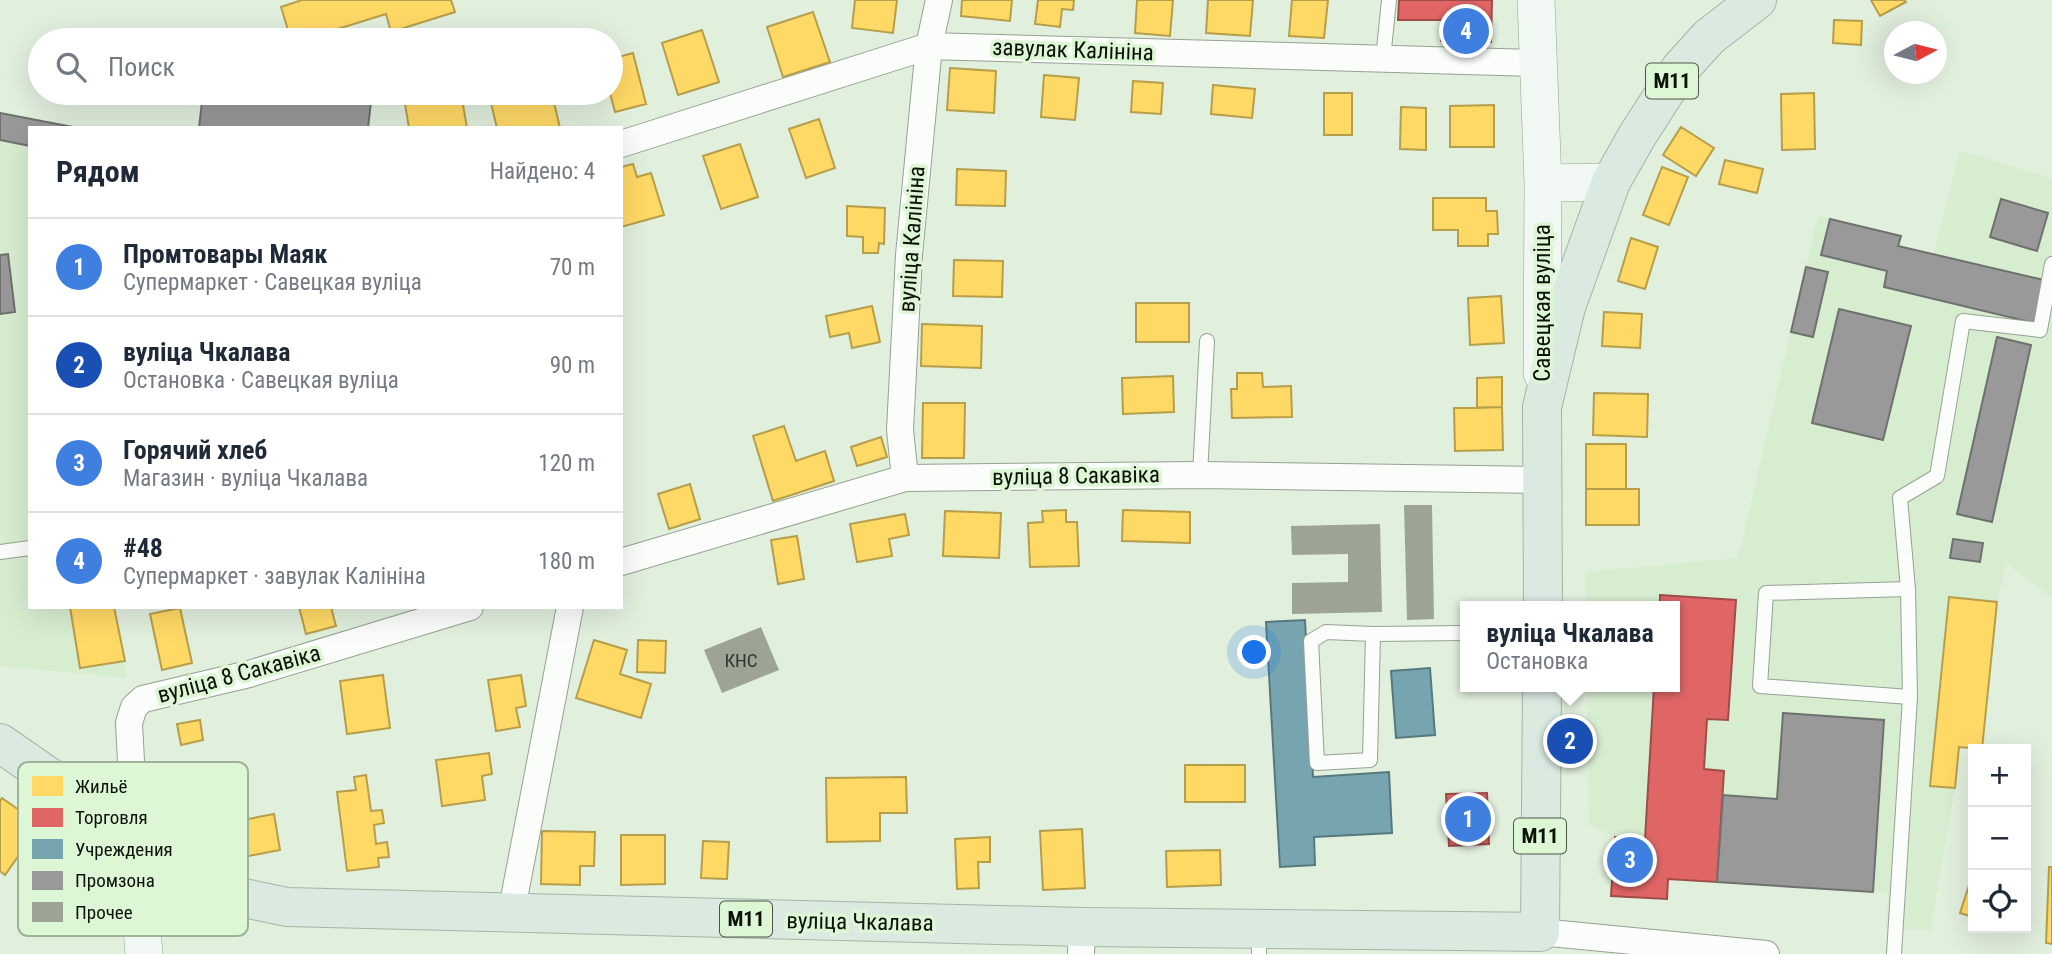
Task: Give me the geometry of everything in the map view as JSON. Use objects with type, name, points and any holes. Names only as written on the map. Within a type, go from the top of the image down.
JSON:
[{"type":"highway","name":"М11","points":[[1542,407],[1566,307],[1611,182],[1680,69],[1709,37],[1757,0]]},
{"type":"highway","name":"Савецкая вуліца","points":[[1542,407],[1543,601]]},
{"type":"highway","name":"М11","points":[[1540,943],[1542,692]]},
{"type":"highway","name":"вуліца Чкалава","points":[[0,743],[27,762]]},
{"type":"highway","name":"вуліца Чкалава","points":[[248,899],[287,907],[511,914],[1081,941],[1540,943]]},
{"type":"main road","name":"Савецкая вуліца","points":[[1535,0],[1543,183],[1542,407]]},
{"type":"main road","points":[[1543,183],[1611,182]]},
{"type":"main road","points":[[143,936],[144,954]]},
{"type":"street","name":"вуліца Калініна","points":[[905,478],[900,430],[909,255],[929,46],[939,0]]},
{"type":"street","name":"завулак Калініна","points":[[623,143],[929,46],[1539,63]]},
{"type":"street","name":"вуліца 8 Сакавіка","points":[[623,561],[905,478],[1200,475],[1542,480]]},
{"type":"street","name":"вуліца 8 Сакавіка","points":[[131,762],[129,723],[134,707],[143,699],[249,674],[463,609]]},
{"type":"street","points":[[511,914],[570,609]]},
{"type":"street","name":"вуліца Чкалава","points":[[1540,943],[1766,954]]},
{"type":"lane","points":[[1383,59],[1389,0]]},
{"type":"lane","points":[[1894,954],[1910,697],[1908,589],[1900,498],[1937,476],[1963,320],[2040,330],[2052,264]]},
{"type":"lane","points":[[1200,475],[1207,341]]},
{"type":"lane","points":[[0,552],[28,548]]},
{"type":"lane","points":[[1908,589],[1766,593],[1760,686],[1910,697]]},
{"type":"lane","points":[[1373,634],[1370,760],[1317,763],[1311,640],[1326,632],[1460,633]]},
{"type":"shaded area","points":[[0,113],[68,126],[28,126],[28,609],[114,609],[126,678],[0,666]]},
{"type":"shaded area","points":[[1960,151],[2052,178],[2052,598],[2007,563],[1997,602],[1983,744],[1959,747],[1955,788],[1930,931],[1886,928],[1888,893],[1668,879],[1667,899],[1611,896],[1615,837],[1589,824],[1587,692],[1680,692],[1680,601],[1586,601],[1586,572],[1738,558],[1818,215],[1901,236],[1899,246],[1934,254]]},
{"type":"building: Жильё","points":[[302,0],[451,0],[455,12],[404,28],[390,28],[386,14],[341,28],[287,28],[281,7]]},
{"type":"building: Жильё","points":[[855,0],[897,0],[893,33],[852,28]]},
{"type":"building: Жильё","points":[[962,0],[1012,0],[1010,21],[961,16]]},
{"type":"building: Жильё","points":[[1038,0],[1074,0],[1073,10],[1062,9],[1060,27],[1035,24]]},
{"type":"building: Жильё","points":[[1137,0],[1173,0],[1170,36],[1135,33]]},
{"type":"building: Жильё","points":[[1208,0],[1253,0],[1250,36],[1206,33]]},
{"type":"building: Жильё","points":[[1292,0],[1328,0],[1324,38],[1289,36]]},
{"type":"building: Жильё","points":[[1871,0],[1904,0],[1906,2],[1880,16]]},
{"type":"building: Жильё","points":[[813,12],[830,62],[783,77],[767,27]]},
{"type":"building: Жильё","points":[[1834,20],[1862,21],[1861,45],[1833,43]]},
{"type":"building: Жильё","points":[[702,30],[719,82],[678,95],[662,43]]},
{"type":"building: Жильё","points":[[633,53],[646,104],[615,112],[613,105],[623,105],[623,56]]},
{"type":"building: Жильё","points":[[950,68],[996,71],[994,113],[947,110]]},
{"type":"building: Жильё","points":[[1044,75],[1079,78],[1075,120],[1041,117]]},
{"type":"building: Жильё","points":[[1133,81],[1163,83],[1161,114],[1131,112]]},
{"type":"building: Жильё","points":[[1213,85],[1255,89],[1252,118],[1211,114]]},
{"type":"building: Жильё","points":[[1324,93],[1352,93],[1352,135],[1324,135]]},
{"type":"building: Жильё","points":[[1814,93],[1815,149],[1782,150],[1781,94]]},
{"type":"building: Жильё","points":[[405,105],[463,105],[467,126],[409,126]]},
{"type":"building: Жильё","points":[[491,105],[555,105],[560,126],[497,126]]},
{"type":"building: Жильё","points":[[1494,105],[1494,147],[1450,147],[1450,106]]},
{"type":"building: Жильё","points":[[1401,107],[1426,108],[1426,150],[1400,149]]},
{"type":"building: Жильё","points":[[819,119],[835,168],[806,178],[789,129]]},
{"type":"building: Жильё","points":[[1681,127],[1714,148],[1696,176],[1663,155]]},
{"type":"building: Жильё","points":[[740,144],[758,197],[721,209],[703,156]]},
{"type":"building: Жильё","points":[[1725,160],[1763,169],[1757,193],[1719,184]]},
{"type":"building: Жильё","points":[[633,164],[637,177],[651,173],[664,215],[623,226],[623,166]]},
{"type":"building: Жильё","points":[[1662,167],[1688,177],[1669,225],[1643,215]]},
{"type":"building: Жильё","points":[[957,169],[1006,171],[1005,206],[956,205]]},
{"type":"building: Жильё","points":[[1433,198],[1486,198],[1486,211],[1497,211],[1498,234],[1488,234],[1488,246],[1458,246],[1458,230],[1433,230]]},
{"type":"building: Жильё","points":[[847,206],[885,208],[884,244],[879,243],[878,253],[863,253],[863,237],[847,236]]},
{"type":"building: Жильё","points":[[1631,238],[1658,247],[1645,289],[1618,281]]},
{"type":"building: Жильё","points":[[954,260],[1003,261],[1002,297],[953,296]]},
{"type":"building: Жильё","points":[[1501,296],[1504,343],[1470,345],[1468,298]]},
{"type":"building: Жильё","points":[[1136,303],[1189,303],[1189,342],[1136,342]]},
{"type":"building: Жильё","points":[[872,306],[880,342],[852,348],[849,333],[830,337],[826,316]]},
{"type":"building: Жильё","points":[[1604,312],[1642,314],[1640,348],[1602,346]]},
{"type":"building: Жильё","points":[[922,324],[982,326],[981,368],[921,366]]},
{"type":"building: Жильё","points":[[1237,373],[1262,373],[1263,387],[1291,386],[1292,417],[1232,418],[1231,389],[1237,389]]},
{"type":"building: Жильё","points":[[1173,376],[1174,412],[1123,414],[1122,378]]},
{"type":"building: Жильё","points":[[1502,377],[1502,407],[1477,408],[1477,378]]},
{"type":"building: Жильё","points":[[1594,393],[1648,394],[1647,437],[1593,435]]},
{"type":"building: Жильё","points":[[923,403],[965,403],[964,458],[922,458]]},
{"type":"building: Жильё","points":[[1502,407],[1503,450],[1455,451],[1454,408]]},
{"type":"building: Жильё","points":[[784,426],[796,461],[825,451],[834,481],[773,501],[753,436]]},
{"type":"building: Жильё","points":[[881,437],[887,457],[857,466],[851,447]]},
{"type":"building: Жильё","points":[[1586,444],[1626,444],[1626,489],[1586,489]]},
{"type":"building: Жильё","points":[[690,484],[700,519],[669,529],[658,494]]},
{"type":"building: Жильё","points":[[1586,489],[1639,489],[1639,525],[1586,525]]},
{"type":"building: Жильё","points":[[1066,510],[1066,522],[1077,522],[1079,566],[1030,567],[1028,523],[1043,522],[1042,511]]},
{"type":"building: Жильё","points":[[1123,510],[1190,512],[1190,543],[1122,541]]},
{"type":"building: Жильё","points":[[945,511],[1001,513],[999,558],[943,556]]},
{"type":"building: Жильё","points":[[905,514],[909,535],[889,539],[892,556],[857,562],[850,524]]},
{"type":"building: Жильё","points":[[797,536],[804,579],[778,584],[771,540]]},
{"type":"building: Жильё","points":[[1949,597],[1997,602],[1983,744],[1959,747],[1955,788],[1930,786]]},
{"type":"building: Жильё","points":[[70,609],[114,609],[125,661],[80,668]]},
{"type":"building: Жильё","points":[[180,609],[192,663],[162,670],[150,614]]},
{"type":"building: Жильё","points":[[300,609],[332,609],[336,626],[306,634]]},
{"type":"building: Жильё","points":[[594,640],[627,650],[620,674],[651,684],[641,718],[576,698]]},
{"type":"building: Жильё","points":[[638,640],[666,641],[665,673],[637,672]]},
{"type":"building: Жильё","points":[[383,675],[390,728],[347,734],[340,681]]},
{"type":"building: Жильё","points":[[521,675],[526,706],[516,708],[520,727],[496,731],[488,680]]},
{"type":"building: Жильё","points":[[200,720],[203,740],[181,745],[177,724]]},
{"type":"building: Жильё","points":[[489,753],[492,774],[482,776],[485,800],[442,806],[436,760]]},
{"type":"building: Жильё","points":[[1185,765],[1245,765],[1245,802],[1185,802]]},
{"type":"building: Жильё","points":[[366,775],[371,811],[382,810],[384,823],[374,825],[376,844],[387,842],[389,857],[378,858],[379,867],[347,871],[337,792],[356,790],[354,777]]},
{"type":"building: Жильё","points":[[906,777],[907,813],[880,813],[880,841],[827,842],[826,778]]},
{"type":"building: Жильё","points":[[2,798],[18,809],[18,856],[5,875],[0,871]]},
{"type":"building: Жильё","points":[[274,814],[280,850],[248,856],[248,819]]},
{"type":"building: Жильё","points":[[1082,829],[1085,888],[1043,890],[1040,831]]},
{"type":"building: Жильё","points":[[542,831],[595,832],[594,866],[580,866],[580,885],[541,884]]},
{"type":"building: Жильё","points":[[621,835],[665,835],[665,884],[621,885]]},
{"type":"building: Жильё","points":[[990,837],[990,862],[978,862],[979,888],[957,889],[955,839]]},
{"type":"building: Жильё","points":[[703,841],[729,842],[727,879],[701,878]]},
{"type":"building: Жильё","points":[[1220,850],[1221,885],[1167,887],[1166,851]]},
{"type":"building: Жильё","points":[[2049,867],[2052,867],[2052,944],[2046,943]]},
{"type":"building: Жильё","points":[[1968,888],[1968,915],[1960,913]]},
{"type":"building: Торговля","points":[[1399,0],[1492,0],[1491,42],[1441,41],[1442,20],[1398,20]]},
{"type":"building: Торговля","points":[[1660,595],[1736,600],[1728,720],[1707,719],[1704,769],[1724,771],[1717,882],[1668,879],[1667,899],[1611,896],[1615,837],[1645,839],[1654,692],[1680,692],[1680,601],[1660,601]]},
{"type":"building: Торговля","points":[[1487,793],[1489,844],[1449,846],[1446,794]]},
{"type":"building: Учреждения","points":[[1305,620],[1313,777],[1389,772],[1392,833],[1314,837],[1315,865],[1280,867],[1266,622]]},
{"type":"building: Учреждения","points":[[1430,668],[1435,735],[1396,738],[1391,671]]},
{"type":"building: Промзона","points":[[202,105],[371,105],[368,126],[199,126]]},
{"type":"building: Промзона","points":[[0,113],[68,126],[28,126],[28,146],[0,140]]},
{"type":"building: Промзона","points":[[2001,199],[2048,213],[2037,251],[1990,237]]},
{"type":"building: Промзона","points":[[1830,219],[1901,236],[1898,246],[2044,280],[2034,323],[1884,287],[1887,271],[1821,255]]},
{"type":"building: Промзона","points":[[8,254],[15,312],[0,314],[0,255]]},
{"type":"building: Промзона","points":[[1806,267],[1828,272],[1813,337],[1791,332]]},
{"type":"building: Промзона","points":[[1839,309],[1911,326],[1883,440],[1812,423]]},
{"type":"building: Промзона","points":[[1997,337],[2031,345],[1992,522],[1957,514]]},
{"type":"building: Промзона","points":[[1953,539],[1983,543],[1980,562],[1950,558]]},
{"type":"building: Промзона","points":[[1783,713],[1884,720],[1873,892],[1717,882],[1723,795],[1777,799]]},
{"type":"building: Прочее","points":[[1404,505],[1432,505],[1434,619],[1407,620]]},
{"type":"building: Прочее","points":[[1380,524],[1382,612],[1292,614],[1292,583],[1348,582],[1348,554],[1292,555],[1291,526]]},
{"type":"building: Прочее","points":[[761,627],[779,670],[722,693],[704,650]]},
{"type":"place","name":"#48","points":[[1466,31]]},
{"type":"place","name":"вуліца Чкалава","points":[[1570,741]]},
{"type":"place","name":"Промтовары Маяк","points":[[1468,819]]},
{"type":"place","name":"Горячий хлеб","points":[[1630,860]]}]
